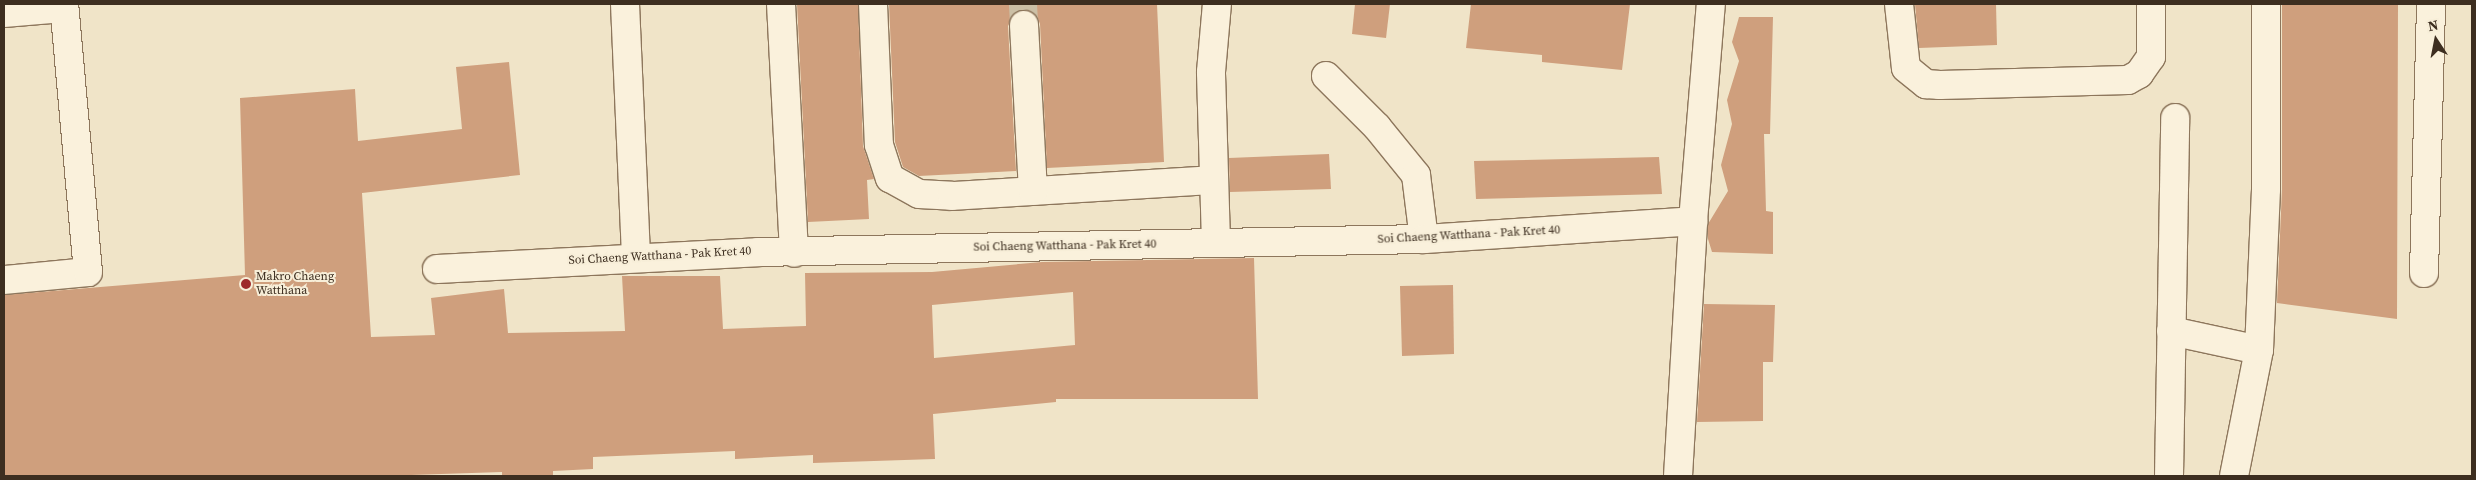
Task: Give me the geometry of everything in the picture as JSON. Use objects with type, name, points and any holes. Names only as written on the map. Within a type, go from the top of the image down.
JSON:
[{"type":"street","points":[[626,4],[636,258]]},
{"type":"street","points":[[781,4],[794,253]]},
{"type":"street","points":[[874,4],[879,145],[890,178],[918,194],[952,196],[1214,180]]},
{"type":"street","points":[[1216,242],[1211,72],[1217,4]]},
{"type":"street","points":[[1678,476],[1693,221],[1711,4]]},
{"type":"street","points":[[1899,4],[1906,68],[1926,84],[1940,85],[2128,80],[2139,74],[2151,58],[2151,4]]},
{"type":"street","points":[[2234,476],[2259,350],[2266,189],[2266,4]]},
{"type":"street","points":[[2424,273],[2431,4]]},
{"type":"street","points":[[4,14],[64,6],[88,272],[4,280]]},
{"type":"street","points":[[1024,25],[1033,191]]},
{"type":"street","points":[[1326,76],[1377,127],[1416,175],[1424,239]]},
{"type":"street","points":[[2169,476],[2175,118]]},
{"type":"street","name":"Soi Chaeng Watthana - Pak Kret 40","points":[[437,269],[636,258],[794,253],[1216,242],[1424,239],[1693,221]]},
{"type":"street","points":[[2171,331],[2259,350]]},
{"type":"building","points":[[797,4],[858,4],[863,146],[874,179],[867,180],[869,219],[808,222]]},
{"type":"building","points":[[889,4],[1157,4],[1164,162],[1047,168],[1040,24],[1037,16],[1024,9],[1015,12],[1008,26],[1016,171],[919,176],[903,167],[895,142]]},
{"type":"building","points":[[1355,4],[1390,4],[1386,38],[1352,34]]},
{"type":"building","points":[[1471,4],[1630,4],[1622,70],[1542,62],[1542,55],[1466,48]]},
{"type":"building","points":[[1915,4],[1996,4],[1997,45],[1919,48]]},
{"type":"building","points":[[2282,4],[2398,4],[2397,319],[2277,303],[2282,189]]},
{"type":"building","points":[[1739,17],[1773,17],[1770,134],[1764,134],[1766,211],[1773,212],[1773,254],[1712,252],[1708,239],[1708,224],[1728,191],[1721,165],[1732,124],[1727,100],[1739,61],[1732,42]]},
{"type":"building","points":[[509,62],[520,175],[362,193],[371,337],[435,335],[431,298],[504,289],[508,333],[625,331],[622,276],[720,276],[723,329],[806,326],[805,273],[932,272],[1042,262],[1254,258],[1258,399],[1056,399],[1056,402],[933,414],[935,459],[813,463],[813,455],[735,459],[735,451],[593,457],[593,469],[553,471],[553,475],[502,476],[502,472],[381,476],[4,476],[4,295],[245,275],[240,98],[355,89],[358,141],[462,129],[456,67]],"holes":[[[1073,292],[1075,345],[934,358],[932,305]]]},
{"type":"building","points":[[1329,154],[1331,189],[1230,192],[1229,158]]},
{"type":"building","points":[[1659,157],[1662,194],[1476,199],[1474,161]]},
{"type":"building","points":[[1453,285],[1454,354],[1402,356],[1400,286]]},
{"type":"building","points":[[1704,304],[1775,305],[1773,362],[1763,362],[1763,421],[1697,422]]},
{"type":"tunnel","points":[[1023,4],[1024,25]]},
{"type":"place","name":"Makro Chaeng Watthana","points":[[246,284]]}]
